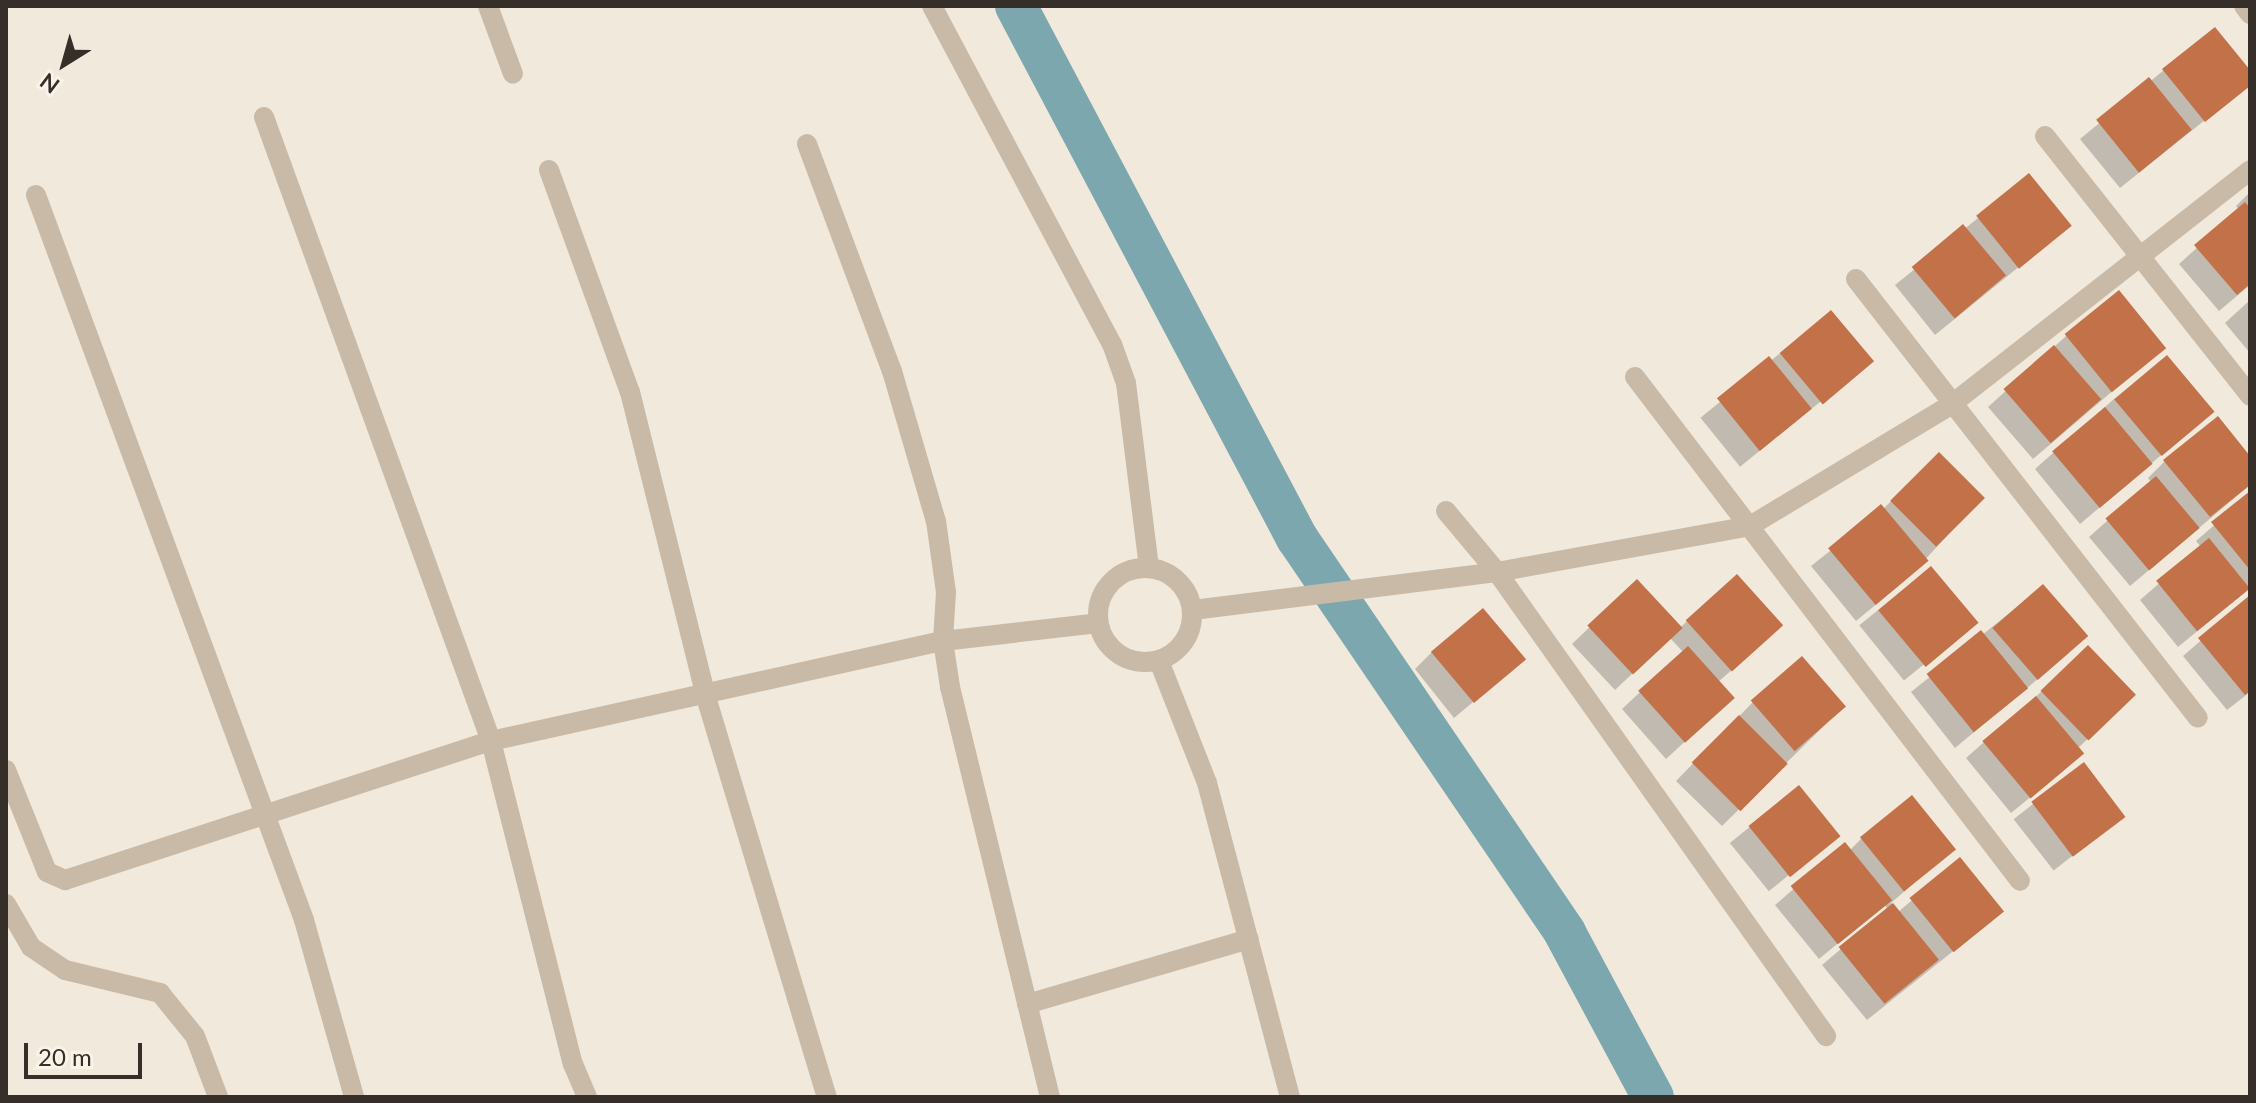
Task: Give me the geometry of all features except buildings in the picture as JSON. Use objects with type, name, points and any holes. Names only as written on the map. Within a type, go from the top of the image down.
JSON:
[{"type":"street","points":[[488,6],[513,74]]},
{"type":"street","points":[[932,6],[1112,344],[1126,383],[1149,568]]},
{"type":"street","points":[[2244,6],[2250,14]]},
{"type":"street","points":[[264,117],[491,741],[573,1064],[587,1097]]},
{"type":"street","points":[[2045,136],[2250,396]]},
{"type":"street","points":[[807,144],[892,371],[936,521],[946,592],[943,641],[1050,1097]]},
{"type":"street","points":[[549,170],[630,392],[706,697],[809,1052],[827,1097]]},
{"type":"street","points":[[1193,610],[1497,572],[1750,526],[1952,404],[2250,170]]},
{"type":"street","points":[[36,195],[304,920],[354,1097]]},
{"type":"street","points":[[1856,279],[2198,718]]},
{"type":"street","points":[[1635,377],[2020,881]]},
{"type":"street","points":[[1446,511],[1497,572],[1826,1036]]},
{"type":"street","points":[[1135,568],[1149,568],[1179,582],[1193,610],[1185,641],[1159,661],[1127,659],[1104,638],[1098,623],[1098,608],[1110,582],[1135,568]]},
{"type":"street","points":[[6,770],[54,879],[119,866],[265,814],[491,741],[706,697],[943,641],[1098,623]]},
{"type":"street","points":[[1159,661],[1207,783],[1290,1097]]},
{"type":"street","points":[[6,904],[31,947],[65,970],[160,993],[195,1036],[218,1097]]},
{"type":"street","points":[[1027,1004],[1249,939]]},
{"type":"waterway","points":[[1016,6],[1297,538],[1565,933],[1653,1097]]}]
